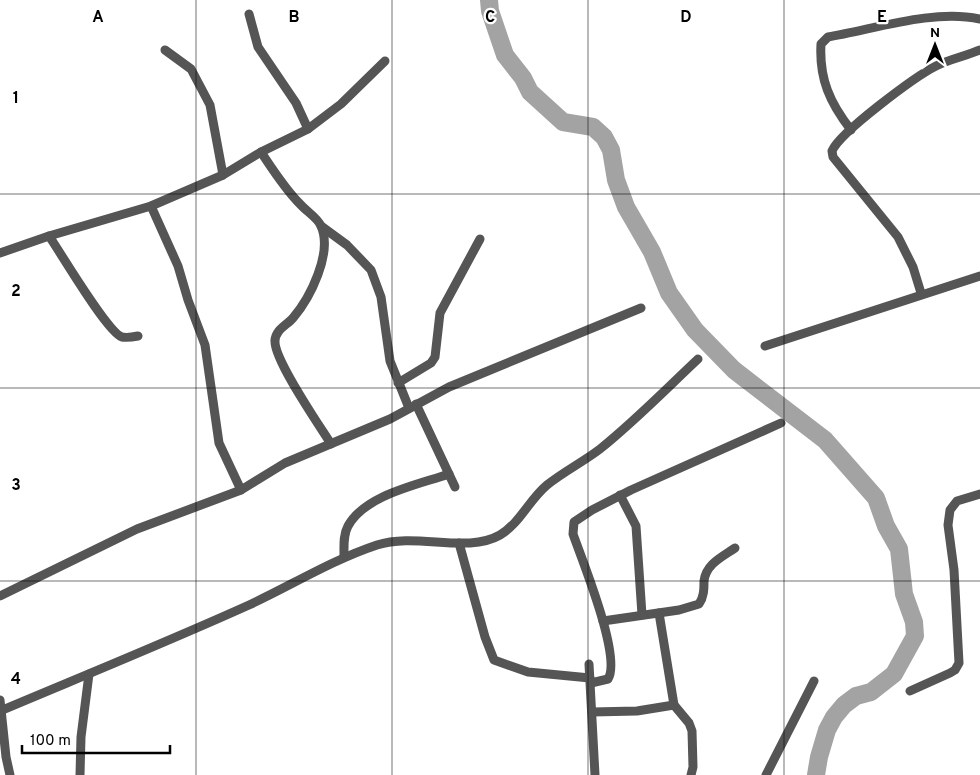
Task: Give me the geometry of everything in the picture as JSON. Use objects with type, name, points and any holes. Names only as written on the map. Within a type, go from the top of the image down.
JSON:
[{"type":"street","points":[[249,14],[258,47],[296,103],[308,129]]},
{"type":"street","points":[[851,130],[837,110],[821,73],[820,58],[823,40],[828,37],[912,20],[964,16],[980,19]]},
{"type":"street","points":[[165,50],[191,69],[210,105],[223,175]]},
{"type":"street","points":[[921,294],[914,267],[898,237],[833,157],[833,147],[905,85],[935,66],[980,50]]},
{"type":"street","points":[[0,253],[49,236],[151,206],[223,175],[261,152],[308,129],[341,104],[385,61]]},
{"type":"street","points":[[261,152],[299,204],[371,270],[381,297],[386,344],[398,383],[455,487]]},
{"type":"street","points":[[151,206],[178,266],[188,300],[205,345],[219,443],[241,490]]},
{"type":"street","points":[[321,226],[322,261],[316,282],[305,303],[277,333],[274,343],[285,369],[331,444]]},
{"type":"street","points":[[49,236],[102,316],[117,334],[122,337],[138,336]]},
{"type":"street","points":[[398,383],[431,363],[435,358],[440,312],[480,239]]},
{"type":"street","points":[[765,346],[980,276]]},
{"type":"street","points":[[0,596],[137,529],[241,490],[285,463],[390,420],[449,387],[641,308]]},
{"type":"street","points":[[0,711],[249,605],[344,556],[380,544],[416,539],[459,543],[491,539],[509,528],[547,485],[604,445],[639,416],[698,359]]},
{"type":"street","points":[[459,543],[485,637],[494,660],[528,672],[590,680],[606,680],[611,673],[603,620],[572,528],[577,520],[620,495],[781,423]]},
{"type":"street","points":[[344,556],[347,527],[367,504],[449,474]]},
{"type":"street","points":[[910,691],[950,673],[955,670],[959,663],[954,570],[948,525],[950,510],[957,501],[980,494]]},
{"type":"street","points":[[620,495],[636,526],[642,615]]},
{"type":"street","points":[[603,620],[659,613],[700,604],[703,599],[705,575],[708,567],[735,548]]},
{"type":"street","points":[[659,613],[674,704],[689,723],[692,731],[693,767],[691,775]]},
{"type":"street","points":[[590,664],[595,775]]},
{"type":"street","points":[[80,775],[81,737],[89,674]]},
{"type":"street","points":[[766,775],[814,681]]},
{"type":"street","points":[[0,700],[10,775]]},
{"type":"street","points":[[592,712],[637,711],[674,704]]},
{"type":"waterway","points":[[489,0],[490,11],[505,55],[523,78],[530,92],[563,122],[593,127],[604,137],[611,150],[616,180],[626,207],[652,252],[669,293],[695,330],[734,370],[825,440],[876,498],[886,526],[899,549],[904,594],[914,622],[915,636],[894,674],[871,692],[856,696],[844,705],[834,717],[827,730],[816,775]]}]
